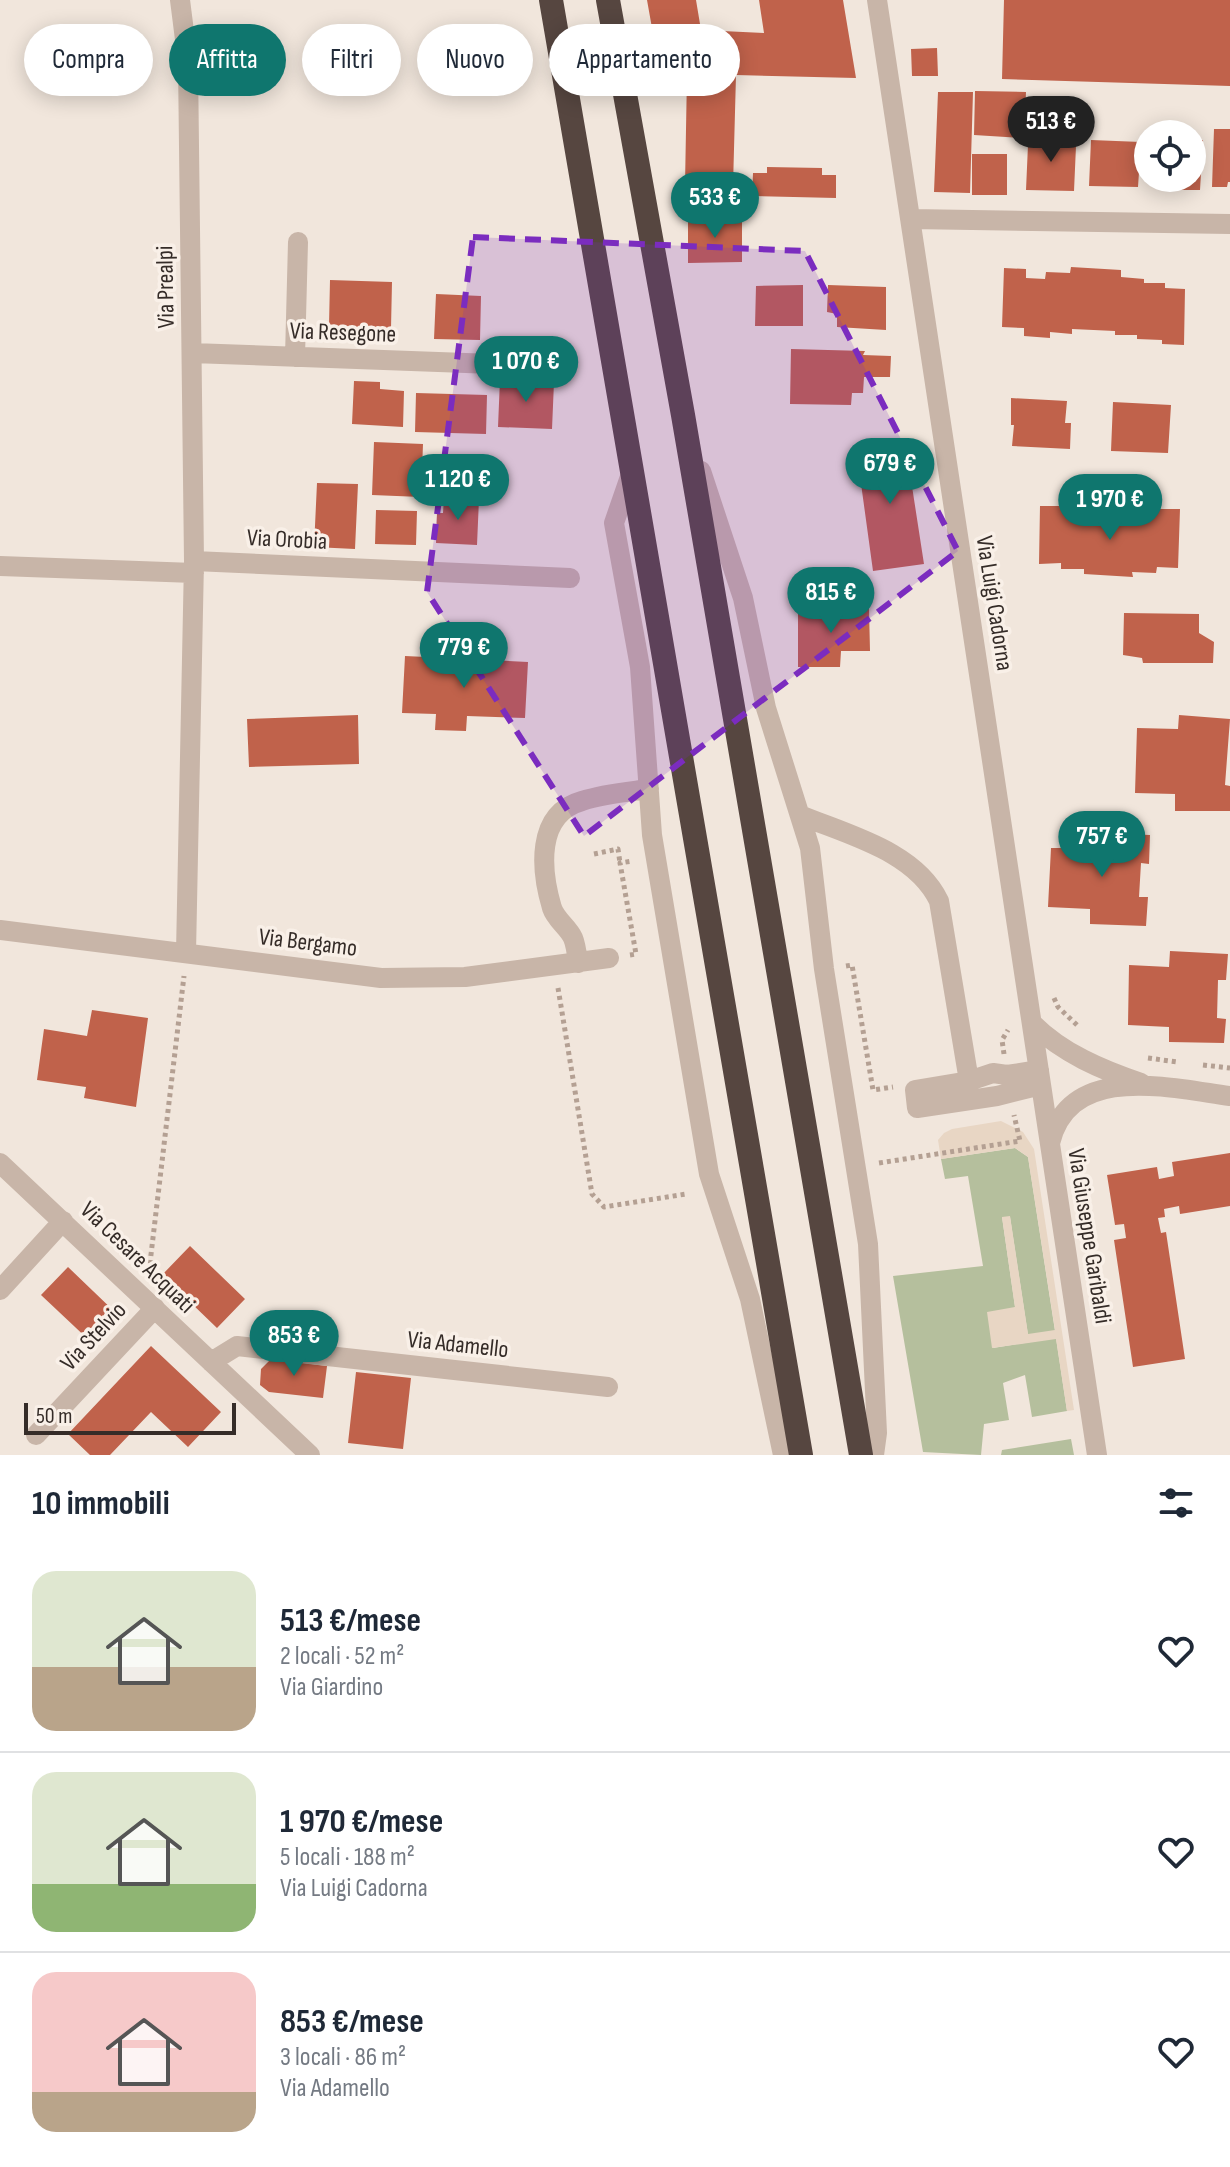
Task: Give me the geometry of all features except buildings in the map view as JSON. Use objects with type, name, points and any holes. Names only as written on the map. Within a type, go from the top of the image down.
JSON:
[{"type":"highway","points":[[551,0],[801,1455]]},
{"type":"highway","points":[[608,0],[683,415],[861,1455]]},
{"type":"street","name":"Via Prealpi","points":[[180,0],[188,63],[194,567],[186,953]]},
{"type":"street","name":"Via Luigi Cadorna","points":[[877,0],[1033,1024]]},
{"type":"street","points":[[911,219],[1230,224]]},
{"type":"street","points":[[295,357],[298,242]]},
{"type":"street","name":"Via Resegone","points":[[192,353],[493,364]]},
{"type":"street","points":[[683,415],[743,598],[766,708],[810,848],[824,969],[868,1244],[877,1433],[874,1455]]},
{"type":"street","points":[[632,471],[614,523],[640,667],[652,835],[709,1174],[750,1299],[783,1455]]},
{"type":"street","points":[[0,566],[194,567]]},
{"type":"street","name":"Via Orobia","points":[[194,567],[570,578]]},
{"type":"street","points":[[578,963],[574,939],[553,911],[544,859],[547,834],[559,813],[568,806],[649,789]]},
{"type":"street","points":[[800,815],[902,861],[932,886],[939,901],[969,1081]]},
{"type":"street","name":"Via Bergamo","points":[[0,930],[381,978],[465,977],[609,958]]},
{"type":"street","points":[[1033,1024],[1067,1051],[1122,1076],[1148,1085],[1230,1096]]},
{"type":"street","name":"Via Giuseppe Garibaldi","points":[[1033,1024],[1097,1455]]},
{"type":"street","points":[[911,1094],[993,1073],[1040,1078]]},
{"type":"street","points":[[911,1094],[997,1096],[1040,1078]]},
{"type":"street","points":[[1050,1143],[1057,1121],[1082,1096],[1110,1088],[1148,1085]]},
{"type":"street","name":"Via Cesare Acquati","points":[[0,1163],[310,1455]]},
{"type":"street","points":[[0,1290],[63,1221]]},
{"type":"street","name":"Via Stelvio","points":[[36,1435],[155,1308]]},
{"type":"street","name":"Via Adamello","points":[[211,1362],[237,1346],[608,1387]]},
{"type":"path","points":[[594,854],[618,849],[636,954],[609,958]]},
{"type":"path","points":[[620,863],[632,861],[634,876]]},
{"type":"path","points":[[137,1290],[150,1263],[186,953]]},
{"type":"path","points":[[824,969],[852,965],[873,1090],[911,1094]]},
{"type":"path","points":[[554,966],[592,1194],[604,1207],[686,1194]]},
{"type":"path","points":[[1052,993],[1058,1007],[1080,1028]]},
{"type":"path","points":[[1143,1057],[1186,1063]]},
{"type":"path","points":[[1201,1065],[1230,1068]]},
{"type":"path","points":[[879,1163],[1020,1141]]},
{"type":"highlighted area","points":[[473,237],[805,251],[958,551],[584,836],[427,592]]},
{"type":"green space","points":[[1015,1148],[1028,1157],[1055,1331],[1028,1335],[1010,1217],[1002,1217],[1015,1307],[993,1348],[1056,1338],[1067,1411],[1032,1417],[1025,1375],[1003,1383],[1009,1420],[984,1424],[981,1455],[923,1452],[893,1276],[983,1266],[968,1176],[945,1179],[941,1159]]},
{"type":"green space","points":[[1071,1439],[1074,1455],[1001,1455],[1002,1450]]},
{"type":"shaded area","points":[[1001,1121],[1023,1132],[1034,1149],[1074,1410],[1067,1411],[1056,1339],[992,1348],[987,1312],[1015,1307],[1002,1217],[1010,1216],[1028,1334],[1055,1330],[1028,1157],[1015,1148],[941,1159],[938,1140],[944,1133]]}]
